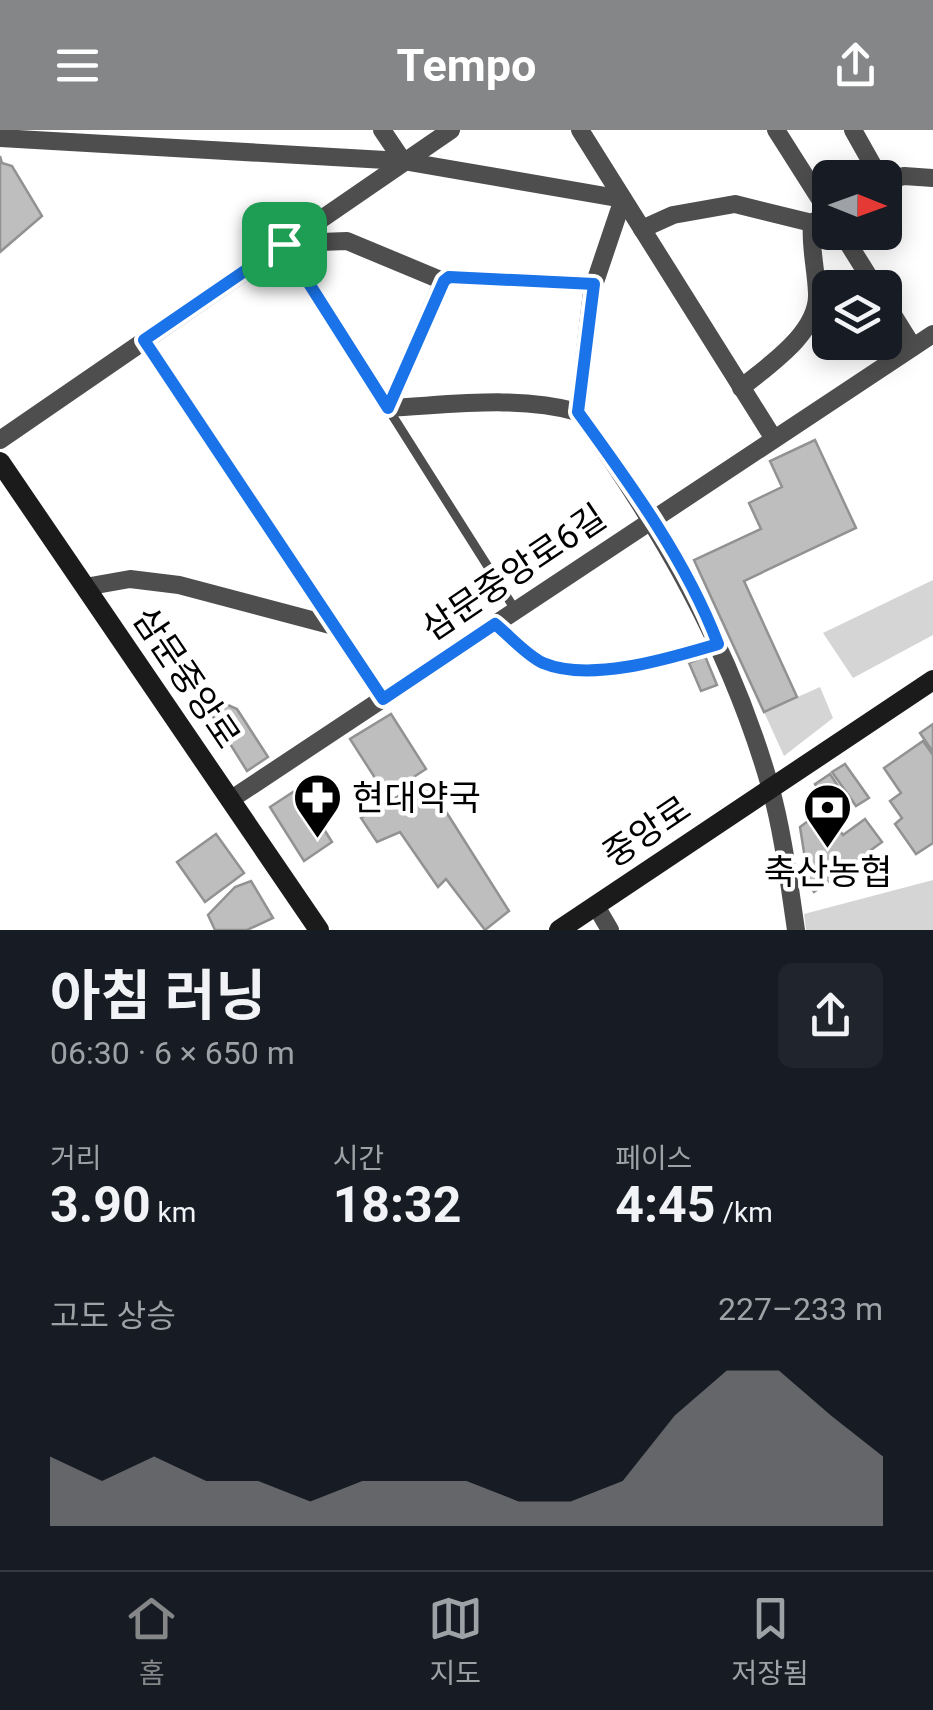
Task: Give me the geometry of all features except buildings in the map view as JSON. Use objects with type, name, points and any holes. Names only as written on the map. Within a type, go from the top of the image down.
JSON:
[{"type":"street","points":[[382,130],[403,161]]},
{"type":"street","points":[[0,440],[451,130]]},
{"type":"street","points":[[580,130],[774,440]]},
{"type":"street","points":[[776,130],[812,193]]},
{"type":"street","points":[[853,130],[871,160]]},
{"type":"street","points":[[0,138],[403,161],[622,198]]},
{"type":"street","points":[[902,176],[933,178]]},
{"type":"street","points":[[578,412],[594,284],[622,198]]},
{"type":"street","points":[[642,229],[672,215],[735,204],[812,214]]},
{"type":"street","points":[[300,232],[320,242],[347,240],[444,281]]},
{"type":"street","points":[[742,388],[775,360],[815,313],[812,243]]},
{"type":"street","points":[[594,284],[449,277],[388,408],[512,402],[578,412],[653,520],[709,621],[771,789],[796,930]]},
{"type":"street","points":[[902,329],[913,347]]},
{"type":"street","name":"삼문중앙로6길","points":[[230,800],[933,334]]},
{"type":"street","name":"삼문중앙로","points":[[0,462],[318,930]]},
{"type":"street","points":[[85,586],[130,579],[178,585],[334,626]]},
{"type":"street","points":[[495,624],[540,662],[564,670],[623,667],[718,644]]},
{"type":"street","name":"중앙로","points":[[560,930],[933,680]]},
{"type":"street","points":[[596,906],[610,930]]},
{"type":"lane","points":[[284,244],[516,610]]},
{"type":"lane","points":[[144,340],[383,699]]},
{"type":"shaded area","points":[[933,580],[933,635],[853,678],[823,633]]},
{"type":"shaded area","points":[[820,687],[833,718],[784,756],[764,712]]},
{"type":"shaded area","points":[[933,880],[933,930],[806,930],[804,914]]},
{"type":"place","name":"현대약국","points":[[317,840]]},
{"type":"place","name":"축산농협","points":[[828,850]]},
{"type":"route","points":[[284,244],[388,408],[449,277],[594,284],[578,412],[653,520],[718,644],[623,667],[564,670],[540,662],[495,624],[383,699],[144,340],[284,244]]}]
